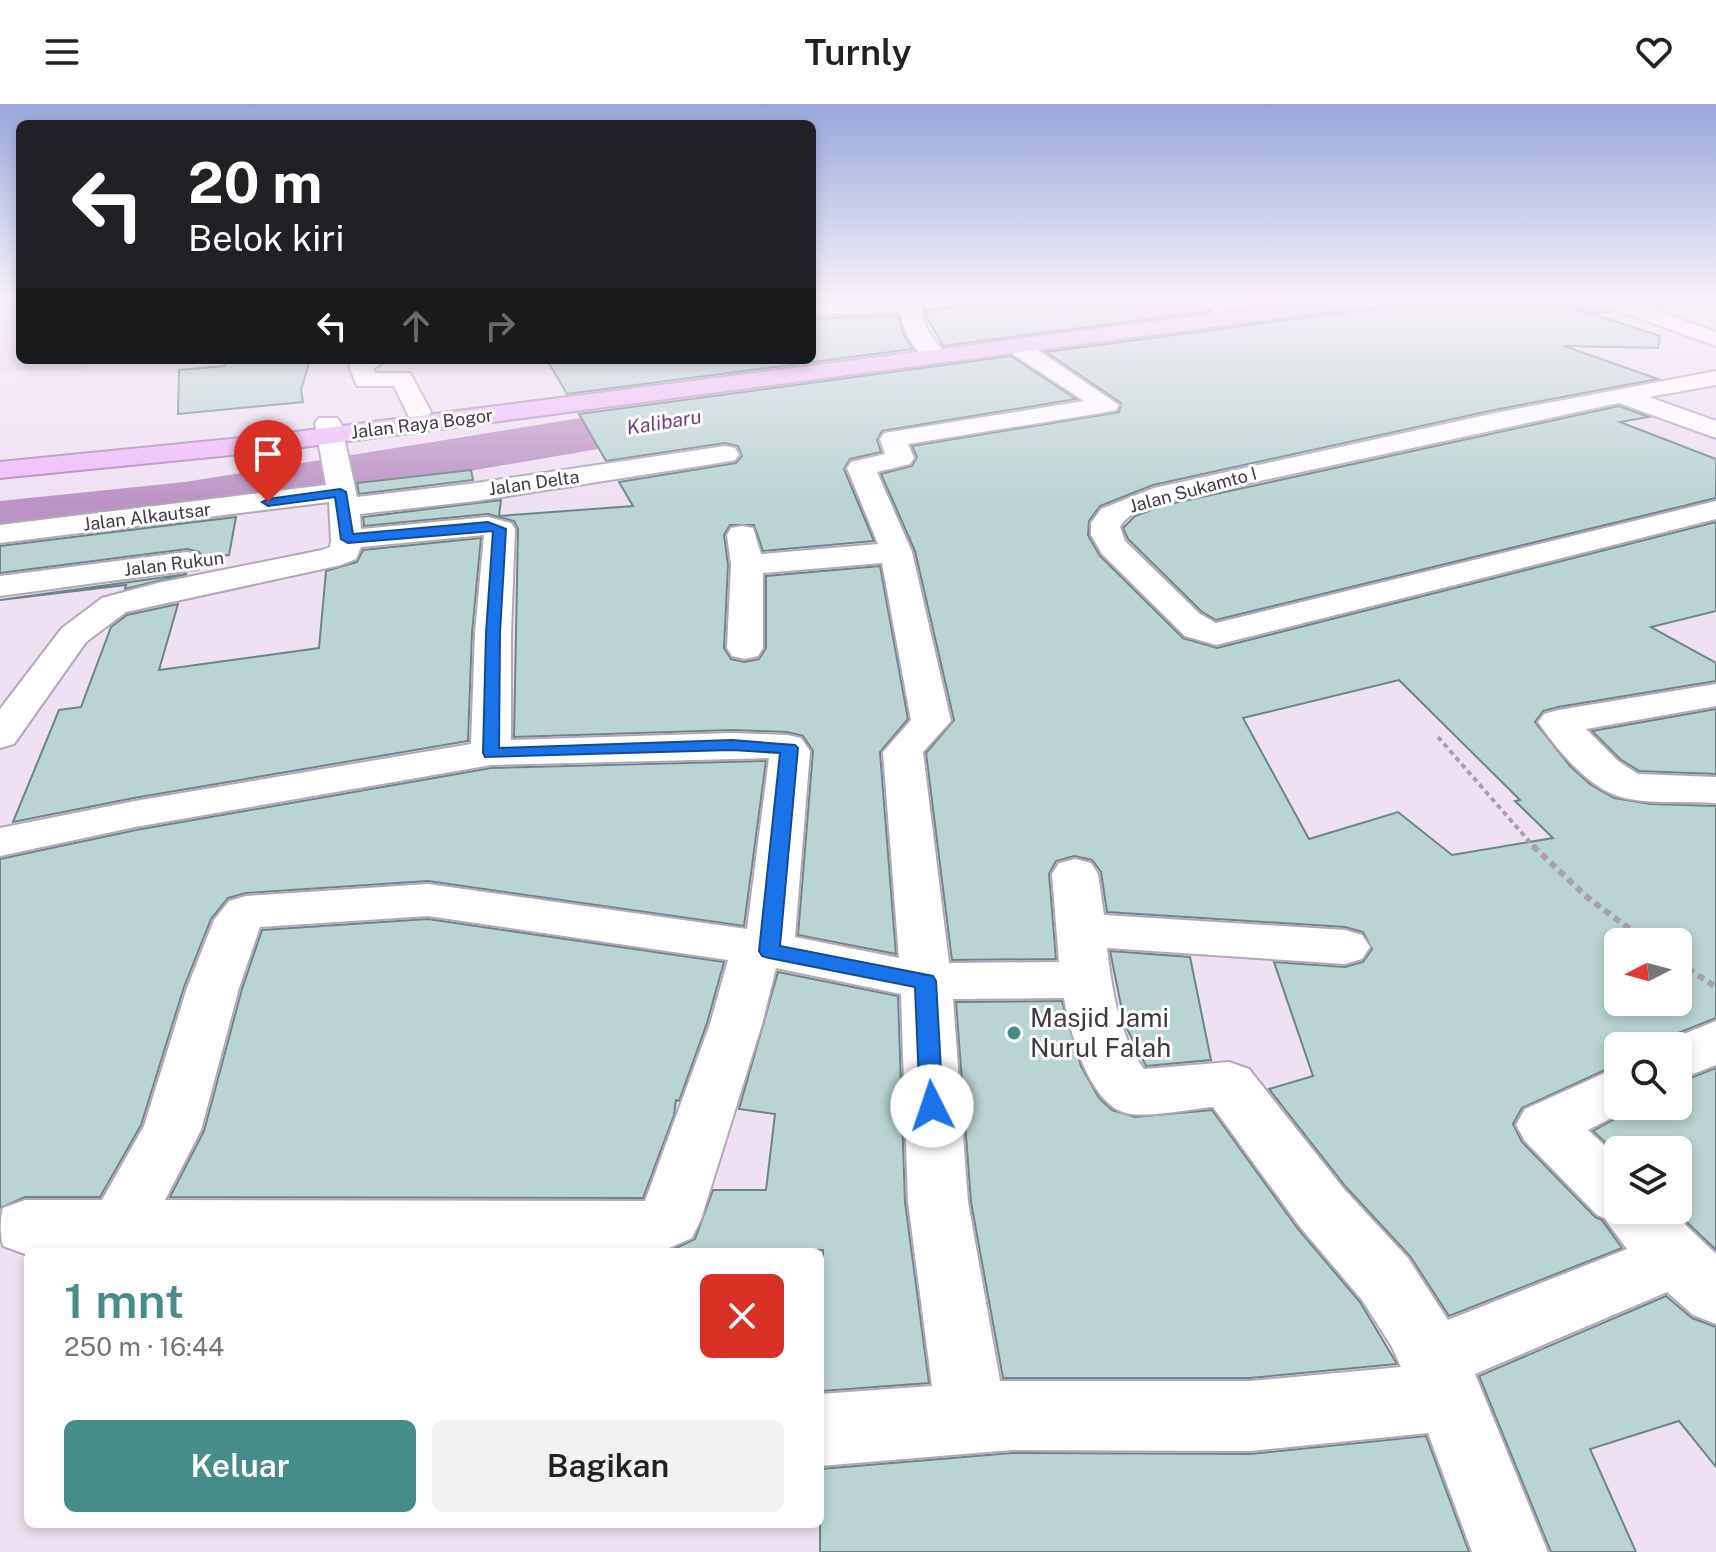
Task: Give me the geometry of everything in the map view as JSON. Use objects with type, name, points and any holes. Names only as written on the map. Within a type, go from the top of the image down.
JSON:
[{"type":"highway","name":"Jalan Raya Bogor","points":[[0,456],[338,489],[418,412],[761,367]]},
{"type":"highway","name":"Jalan Raya Bogor","points":[[338,489],[384,429],[821,367]]},
{"type":"highway","points":[[0,470],[280,442],[338,489]]},
{"type":"street","points":[[361,367],[365,381],[402,378],[418,412]]},
{"type":"street","points":[[971,1417],[938,1202],[926,981],[908,836],[903,752],[909,741],[924,731],[931,721],[896,552],[861,468],[900,458],[893,439],[1107,405],[1048,367]]},
{"type":"street","name":"Jalan Sukamto I","points":[[1711,381],[1618,395],[1201,486],[1121,510],[1105,523],[1105,534],[1113,547],[1188,621],[1197,629],[1216,634],[1716,510]]},
{"type":"street","points":[[1618,395],[1716,430]]},
{"type":"street","name":"Jalan Delta","points":[[338,489],[476,492],[725,454]]},
{"type":"street","points":[[0,736],[22,711],[74,635],[101,613],[114,605],[158,593],[338,489],[500,529],[493,633],[491,753]]},
{"type":"street","name":"Jalan Alkautsar","points":[[0,534],[338,489]]},
{"type":"street","name":"Jalan Rukun","points":[[0,586],[338,489]]},
{"type":"street","points":[[745,648],[745,550],[896,552]]},
{"type":"street","points":[[1716,695],[1558,722],[1603,770],[1629,786],[1716,790]]},
{"type":"street","points":[[0,842],[135,814],[491,753],[732,745],[789,748],[763,949],[674,1212],[650,1240],[121,1225],[25,1227]]},
{"type":"street","points":[[1075,874],[1090,1008],[1103,1052],[1113,1073],[1130,1092],[1229,1084],[1322,1208],[1385,1279],[1418,1328],[1510,1552]]},
{"type":"street","points":[[121,1225],[172,1130],[213,988],[238,920],[246,912],[428,900],[763,949],[926,981],[1086,955],[1345,947]]},
{"type":"street","points":[[1692,1052],[1716,1041]]},
{"type":"street","points":[[1604,1096],[1545,1125],[1604,1183]]},
{"type":"street","points":[[824,1430],[1012,1415],[1250,1416],[1441,1378],[1695,1276],[1645,1224]]},
{"type":"path","points":[[1438,737],[1536,852],[1563,878],[1629,928]]},
{"type":"path","points":[[1692,971],[1716,987]]},
{"type":"shaded area","points":[[0,367],[87,367],[81,371],[0,371]]},
{"type":"building","points":[[218,367],[308,367],[301,390],[303,402],[178,414],[179,370]]},
{"type":"building","points":[[551,367],[778,367],[567,394]]},
{"type":"building","points":[[932,367],[1027,367],[1076,399],[882,431],[877,440],[881,452],[850,459],[844,469],[874,541],[763,551],[754,525],[730,525],[724,535],[728,565],[724,648],[731,659],[744,662],[759,659],[766,648],[766,576],[880,566],[908,719],[880,752],[896,954],[798,935],[813,751],[803,736],[787,732],[732,730],[514,737],[518,529],[514,521],[488,514],[364,526],[363,517],[501,500],[499,516],[633,506],[619,482],[736,463],[742,456],[738,446],[725,443],[606,461],[579,414]]},
{"type":"building","points":[[1067,367],[1623,367],[1658,379],[1494,410],[1153,485],[1100,506],[1089,521],[1088,535],[1100,556],[1183,638],[1217,648],[1716,522],[1716,611],[1651,627],[1716,663],[1716,681],[1558,707],[1543,711],[1535,722],[1570,766],[1591,785],[1614,798],[1651,804],[1716,806],[1716,1018],[1681,1032],[1604,1032],[1604,1070],[1522,1108],[1513,1124],[1522,1142],[1595,1217],[1602,1220],[1622,1248],[1449,1316],[1410,1256],[1346,1187],[1269,1089],[1313,1076],[1274,962],[1345,967],[1363,962],[1372,949],[1363,932],[1345,927],[1107,912],[1101,872],[1092,860],[1074,856],[1056,861],[1049,874],[1056,959],[952,960],[926,753],[954,720],[915,551],[881,474],[912,466],[917,457],[912,446],[1119,412],[1121,403]],"holes":[[[1399,680],[1520,800],[1515,801],[1553,838],[1452,855],[1398,812],[1309,839],[1243,718]]]},
{"type":"building","points":[[1619,406],[1649,417],[1620,422],[1716,459],[1716,498],[1216,620],[1202,612],[1128,539],[1123,528],[1135,516],[1165,505]]},
{"type":"building","points":[[471,470],[473,480],[359,494],[357,483]]},
{"type":"building","points":[[236,517],[229,555],[204,558],[199,552],[187,549],[0,573],[0,546]]},
{"type":"building","points":[[481,538],[472,633],[468,741],[134,798],[13,822],[59,710],[81,707],[111,627],[127,615],[178,604],[159,670],[319,648],[326,571],[357,562],[363,550]]},
{"type":"building","points":[[187,574],[125,589],[126,585],[0,600]]},
{"type":"building","points":[[1716,709],[1716,774],[1639,771],[1620,759],[1592,731]]},
{"type":"building","points":[[766,761],[744,926],[428,881],[246,893],[228,898],[211,919],[184,987],[141,1125],[100,1197],[25,1197],[0,1208],[0,859],[136,830],[491,768]]},
{"type":"building","points":[[428,919],[724,962],[707,1023],[679,1101],[676,1100],[674,1115],[643,1198],[170,1197],[204,1131],[242,989],[262,930]]},
{"type":"building","points":[[1110,951],[1190,957],[1211,1060],[1146,1066],[1125,1025]]},
{"type":"building","points":[[778,972],[898,996],[905,1202],[929,1383],[824,1391],[824,1248],[676,1248],[695,1239],[713,1190],[766,1190],[775,1114],[739,1109]]},
{"type":"building","points":[[1062,1001],[1081,1066],[1099,1098],[1112,1110],[1135,1117],[1212,1110],[1298,1229],[1360,1302],[1397,1364],[1250,1378],[1003,1378],[971,1202],[956,1002]]},
{"type":"building","points":[[1716,1068],[1716,1250],[1689,1224],[1692,1224],[1692,1136],[1604,1136],[1604,1141],[1593,1131],[1613,1120],[1692,1120],[1692,1077]]},
{"type":"building","points":[[1666,1296],[1692,1318],[1716,1327],[1716,1467],[1679,1421],[1590,1449],[1636,1552],[1551,1552],[1479,1376]]},
{"type":"building","points":[[1426,1436],[1469,1552],[820,1552],[820,1528],[824,1528],[824,1469],[1012,1453],[1250,1454]]},
{"type":"waterway","name":"Kalibaru","points":[[0,521],[185,501],[723,412]]},
{"type":"place","name":"Masjid Jami Nurul Falah","points":[[1014,1033]]},
{"type":"route","points":[[268,502],[340,492],[348,539],[488,526],[500,529],[493,633],[491,753],[732,745],[789,748],[769,951],[926,981],[932,1106]]}]
